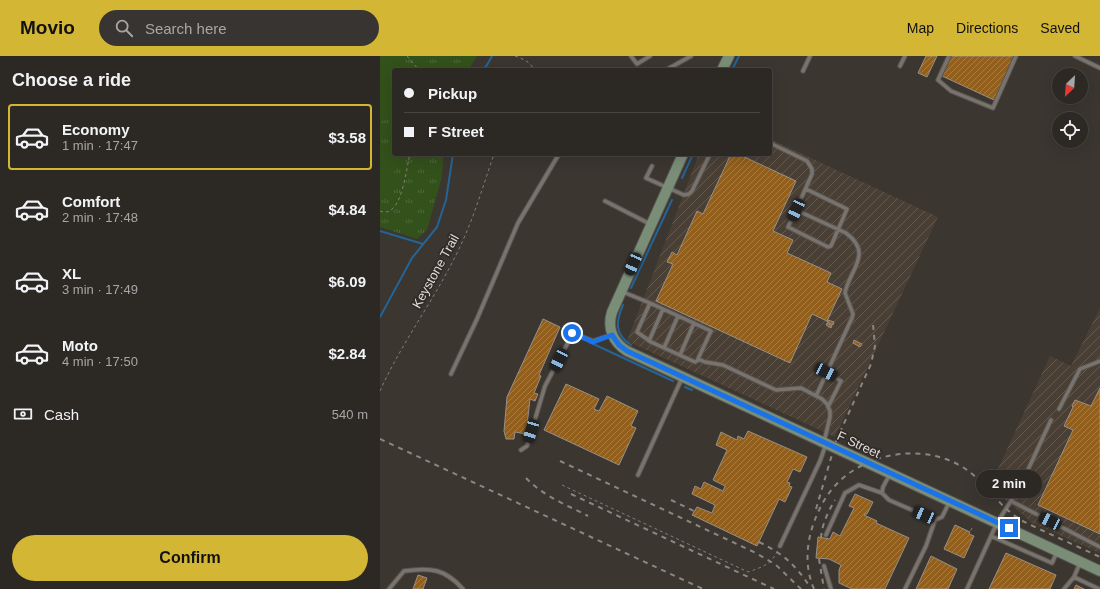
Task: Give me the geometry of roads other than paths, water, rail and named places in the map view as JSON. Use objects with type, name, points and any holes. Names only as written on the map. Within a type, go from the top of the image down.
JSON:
[{"type":"street","points":[[723,68],[728,56]]},
{"type":"street","points":[[612,335],[610,318],[682,156]]},
{"type":"street","name":"F Street","points":[[612,335],[619,345],[627,351],[890,472],[1100,571]]},
{"type":"lane","points":[[631,56],[638,68]]},
{"type":"lane","points":[[637,64],[650,56]]},
{"type":"lane","points":[[669,68],[690,56]]},
{"type":"lane","points":[[803,71],[810,56]]},
{"type":"lane","points":[[900,66],[905,56]]},
{"type":"lane","points":[[949,56],[938,80],[951,91],[993,108],[1016,56]]},
{"type":"lane","points":[[1075,56],[1100,68]]},
{"type":"lane","points":[[772,144],[802,158],[810,164],[812,174],[788,227],[828,247],[831,246],[847,209],[806,189]]},
{"type":"lane","points":[[451,374],[477,319],[518,223],[558,156]]},
{"type":"lane","points":[[652,166],[646,178],[684,195],[689,194],[692,191],[709,156]]},
{"type":"lane","points":[[605,201],[651,225]]},
{"type":"lane","points":[[796,210],[850,237],[859,251],[859,257],[845,293],[853,314],[852,318],[816,396]]},
{"type":"lane","points":[[621,291],[650,303],[711,330],[698,359],[695,362],[649,341],[636,332],[650,303]]},
{"type":"lane","points":[[649,341],[663,309]]},
{"type":"lane","points":[[664,348],[678,316]]},
{"type":"lane","points":[[680,355],[694,323]]},
{"type":"lane","points":[[521,450],[527,446],[545,386],[572,333],[593,342],[612,335]]},
{"type":"lane","points":[[698,359],[705,362],[722,365],[776,390],[801,388],[822,399],[828,407],[830,417],[820,461],[780,546]]},
{"type":"lane","points":[[1059,409],[1080,369],[1100,362]]},
{"type":"lane","points":[[826,372],[841,380],[828,407]]},
{"type":"lane","points":[[638,475],[672,398],[683,377]]},
{"type":"lane","points":[[967,589],[997,523],[1021,485],[1051,420]]},
{"type":"lane","points":[[882,493],[883,487],[890,472]]},
{"type":"lane","points":[[826,535],[845,493],[859,485],[882,493],[889,500],[935,520],[942,517],[950,501]]},
{"type":"lane","points":[[1011,501],[1100,547]]},
{"type":"lane","points":[[905,589],[926,546],[935,520]]},
{"type":"lane","points":[[991,536],[1052,563],[1057,551]]},
{"type":"lane","points":[[1064,589],[1074,577],[1080,562]]},
{"type":"lane","points":[[824,566],[831,589]]},
{"type":"lane","points":[[389,589],[404,571],[420,569],[440,571],[453,578],[463,589]]},
{"type":"lane","points":[[1074,577],[1100,589]]},
{"type":"waterway","points":[[484,68],[492,56]]},
{"type":"waterway","points":[[733,68],[739,56]]},
{"type":"waterway","points":[[380,317],[412,258],[437,227],[446,200],[453,156]]},
{"type":"waterway","points":[[682,178],[692,156]]},
{"type":"waterway","points":[[631,288],[672,200]]},
{"type":"waterway","points":[[380,231],[423,244]]},
{"type":"waterway","points":[[623,305],[619,316],[618,327],[619,332],[625,341],[631,345]]},
{"type":"waterway","points":[[589,342],[673,381]]},
{"type":"waterway","points":[[685,387],[692,390]]},
{"type":"railway","points":[[816,509],[836,441],[871,364],[875,346],[873,324]]},
{"type":"railway","points":[[380,439],[703,589]]},
{"type":"railway","points":[[814,589],[808,566],[809,543],[811,531],[819,509],[825,499],[837,483],[853,471],[871,461],[910,453],[930,455],[949,460],[973,475],[1002,505],[1019,519],[1100,557]]},
{"type":"railway","points":[[560,461],[756,553],[776,565],[801,589]]},
{"type":"railway","points":[[526,478],[548,495],[588,516]]},
{"type":"railway","points":[[571,494],[774,589]]},
{"type":"railway","points":[[671,500],[694,511]]},
{"type":"railway","points":[[821,538],[826,518],[835,500]]},
{"type":"railway","points":[[759,542],[788,560],[810,587]]},
{"type":"railway","points":[[819,559],[824,589]]}]
